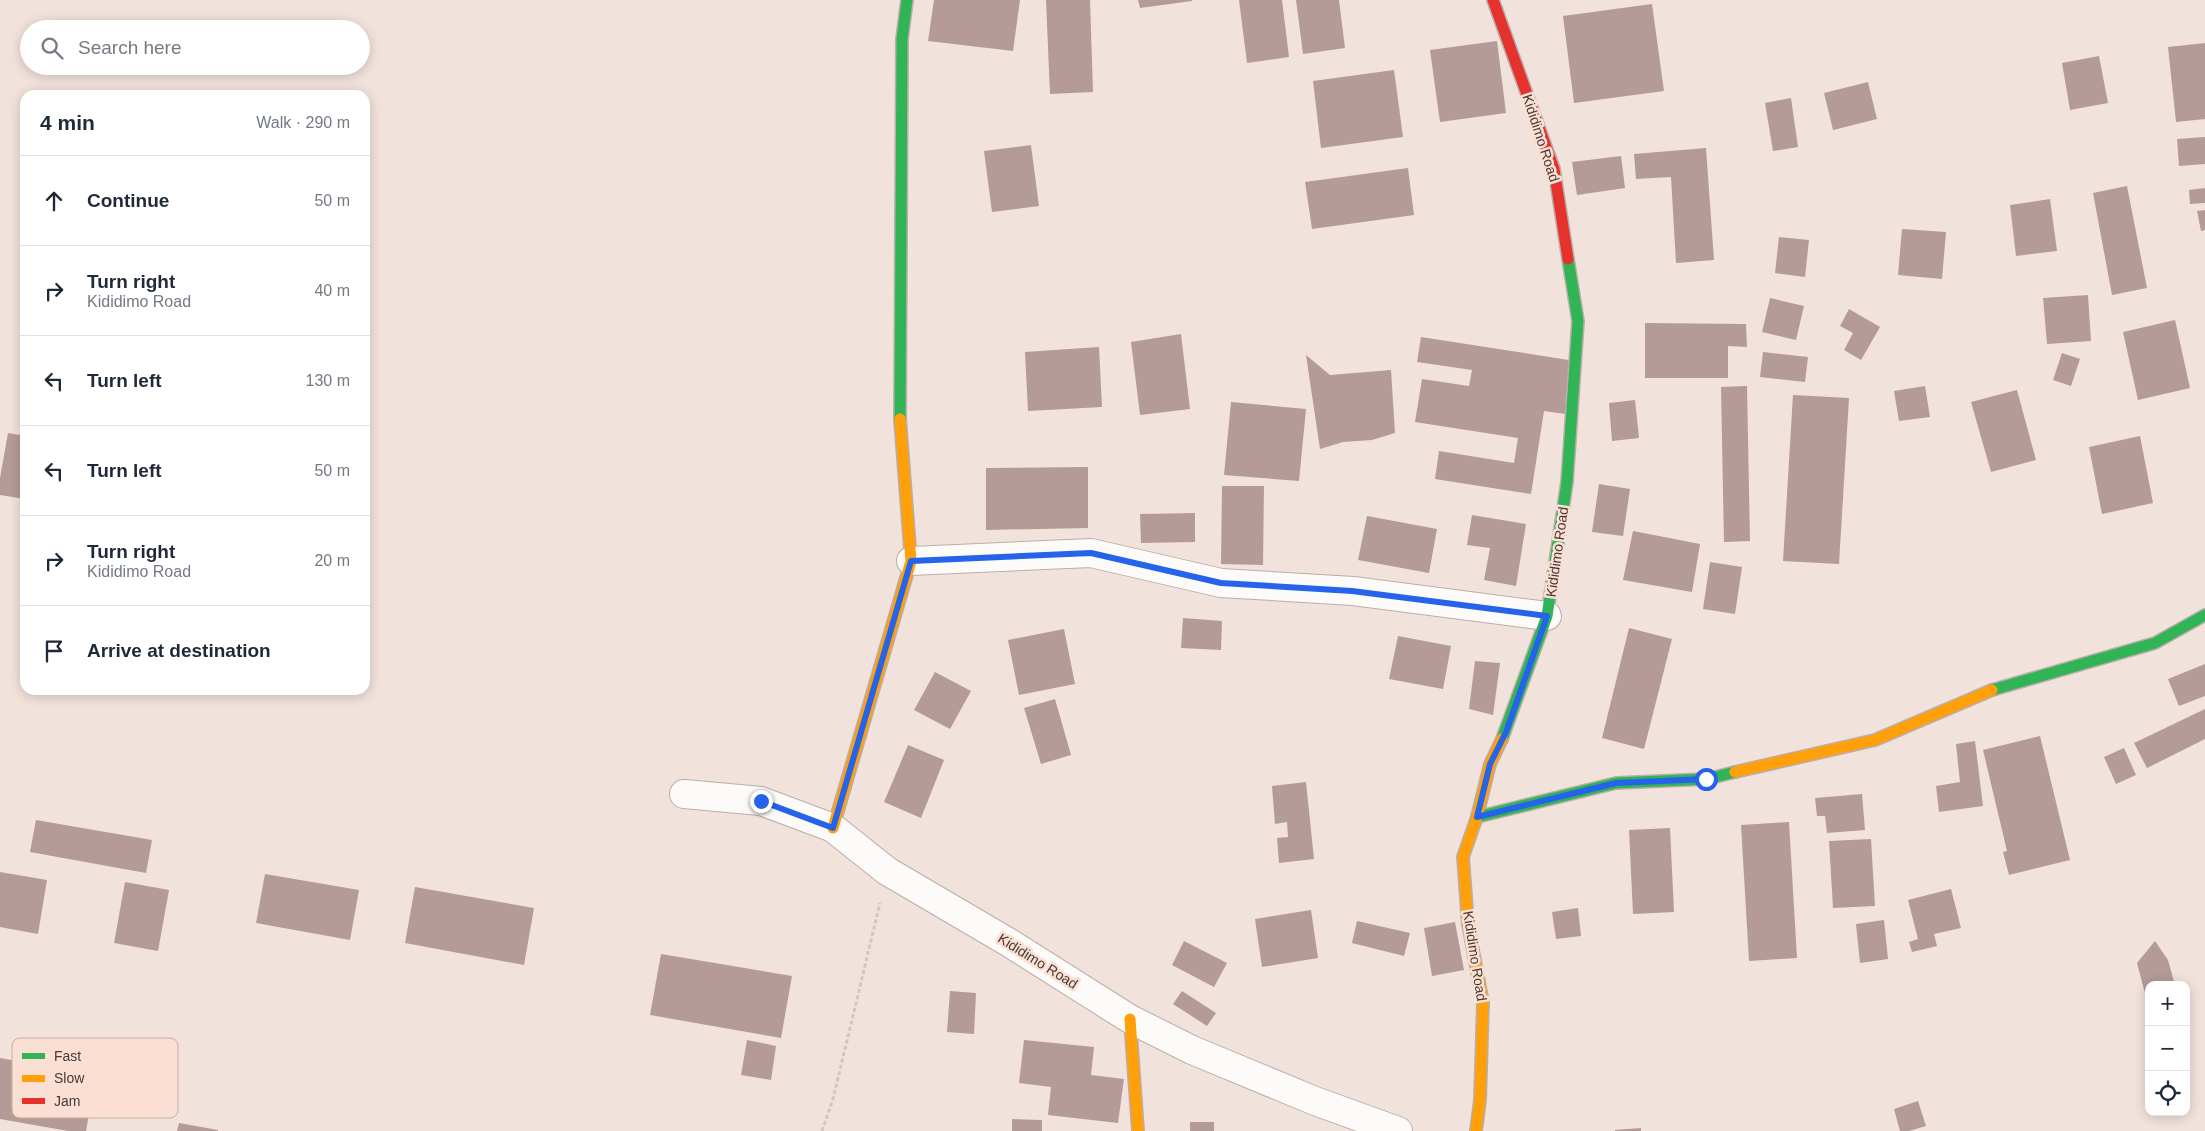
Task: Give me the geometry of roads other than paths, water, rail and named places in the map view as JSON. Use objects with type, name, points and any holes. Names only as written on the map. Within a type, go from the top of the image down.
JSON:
[{"type":"street","points":[[833,828],[911,561],[899,399],[902,38],[907,0]]},
{"type":"street","name":"Kididimo Road","points":[[1476,1131],[1480,1100],[1483,1003],[1468,924],[1464,857],[1477,817],[1490,764],[1506,732],[1547,616],[1567,482],[1578,321],[1554,169],[1493,0]]},
{"type":"street","points":[[911,561],[1091,553],[1221,583],[1352,591],[1547,616]]},
{"type":"street","points":[[1477,817],[1616,783],[1706,779],[1875,740],[1994,690],[2155,643],[2205,615]]},
{"type":"street","name":"Kididimo Road","points":[[684,794],[761,801],[833,828],[887,871],[1008,942],[1130,1019],[1192,1050],[1316,1101],[1398,1131]]},
{"type":"street","points":[[1130,1019],[1138,1131]]}]
